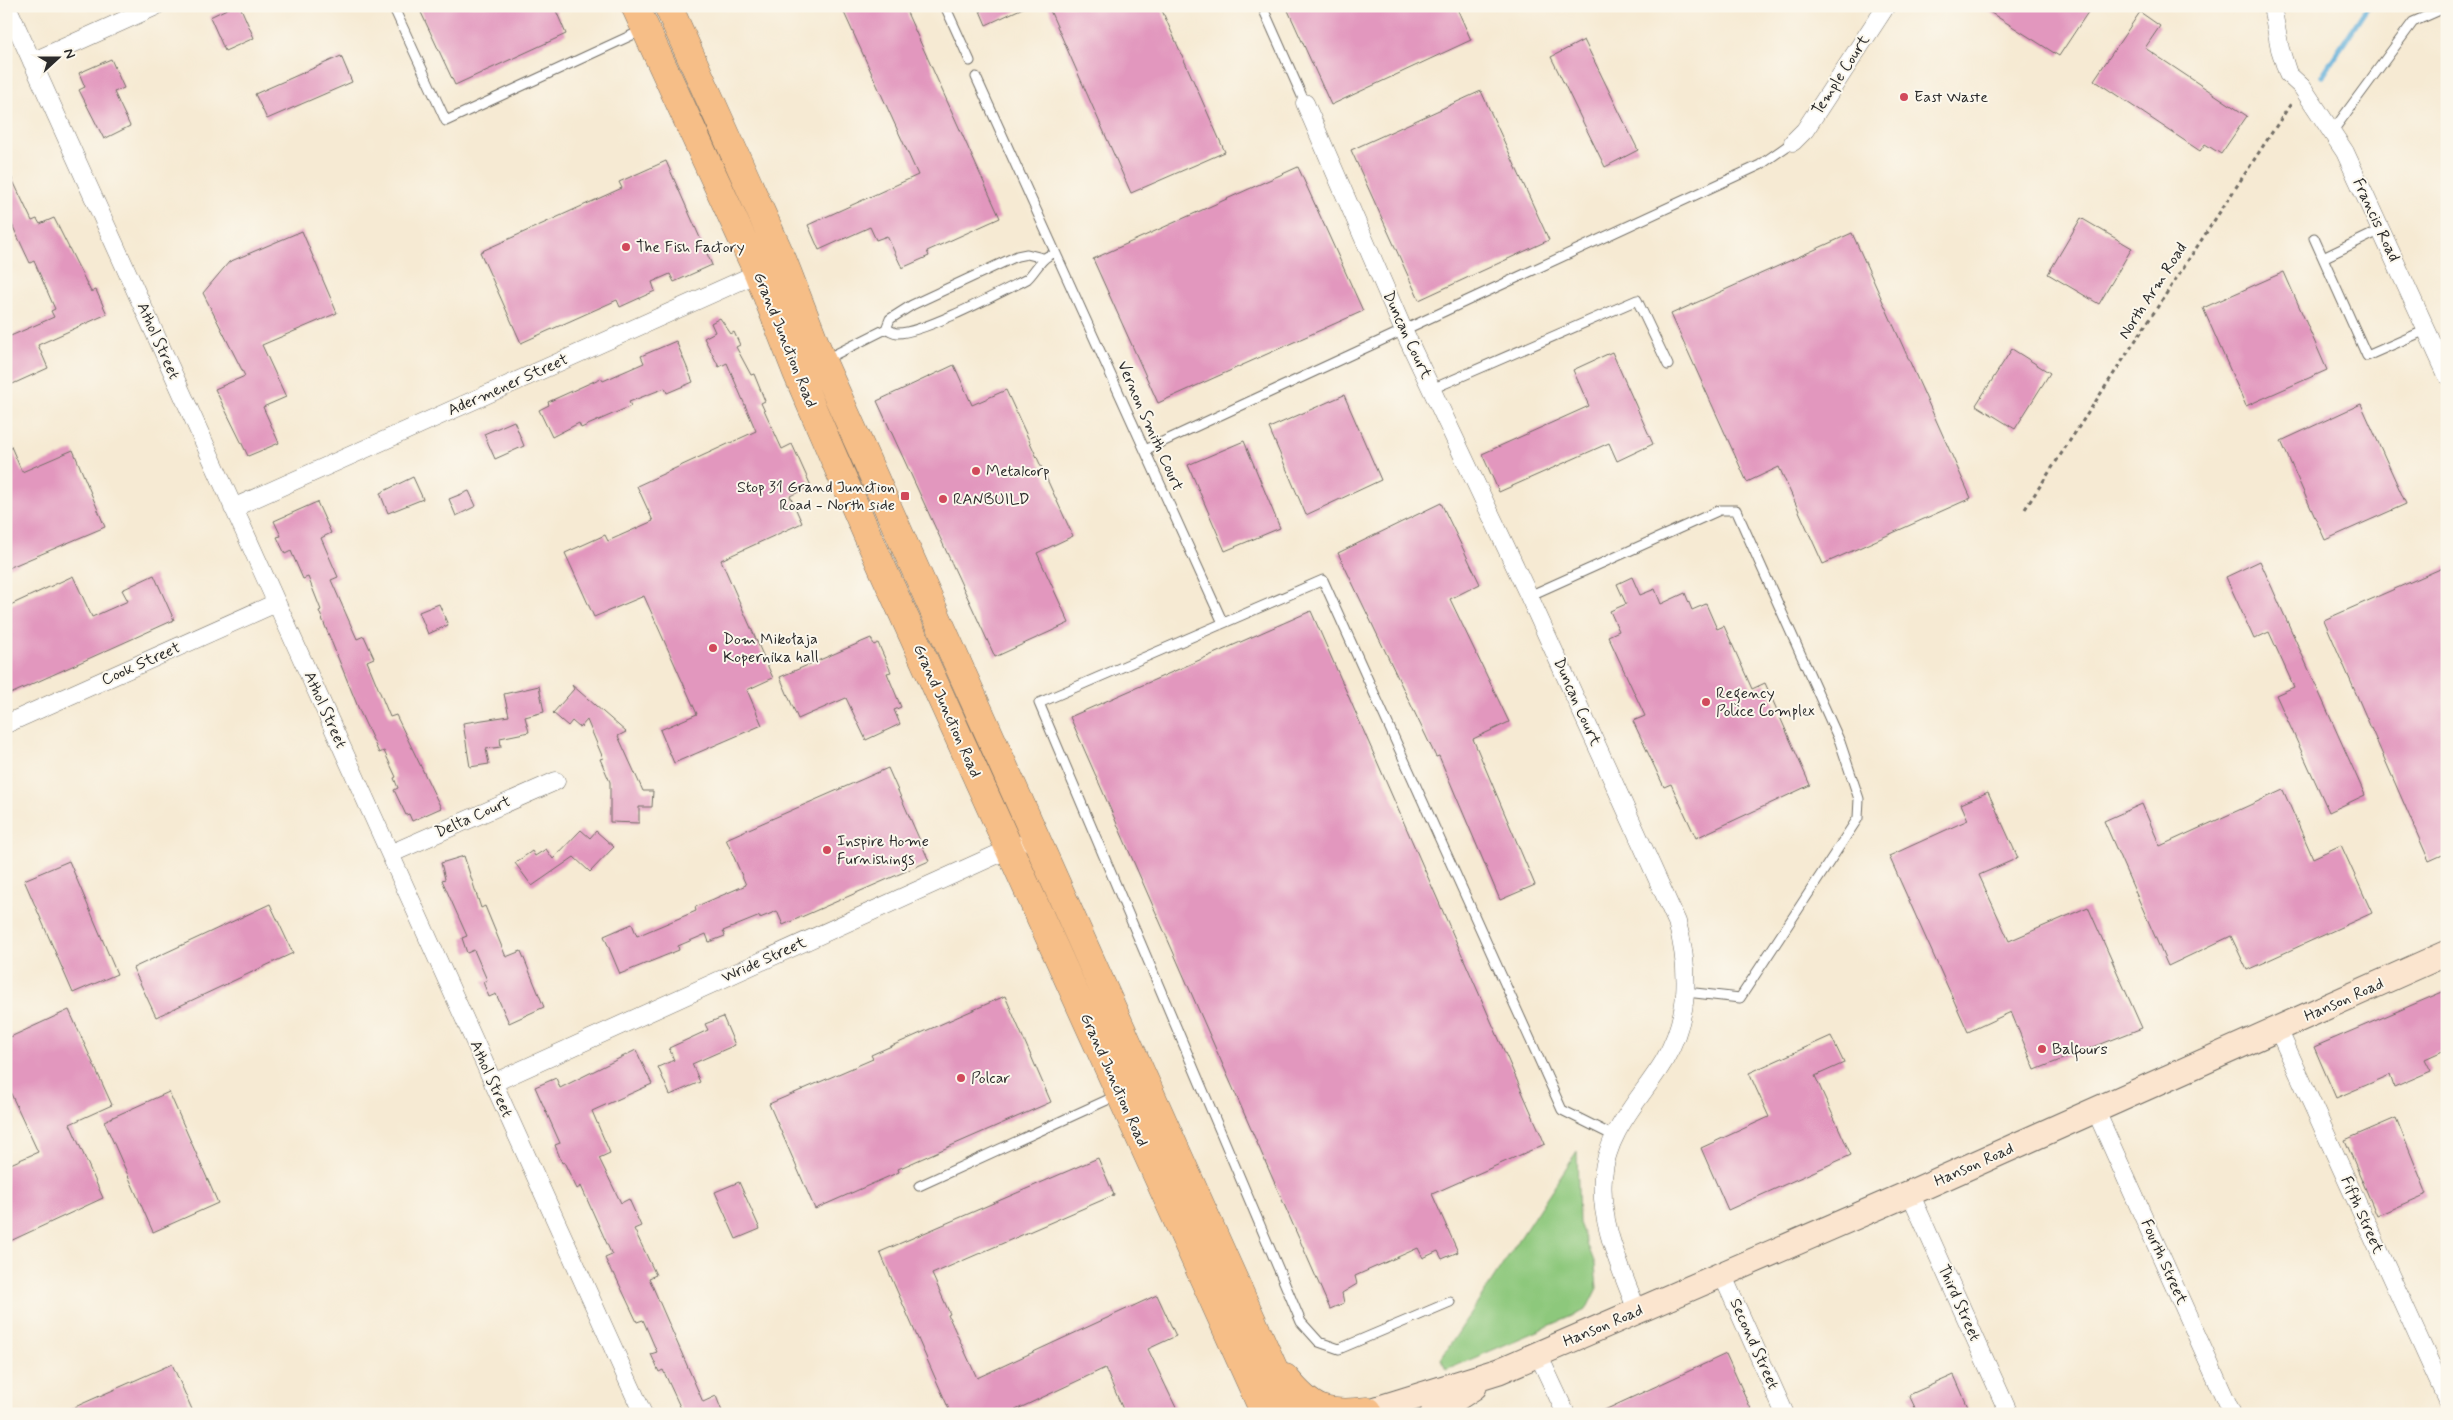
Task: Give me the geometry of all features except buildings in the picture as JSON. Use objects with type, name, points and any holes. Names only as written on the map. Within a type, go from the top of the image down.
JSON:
[{"type":"highway","name":"Grand Junction Road","points":[[668,6],[782,261],[810,367],[1010,849],[1271,1361],[1294,1414]]},
{"type":"highway","name":"Grand Junction Road","points":[[641,18],[758,273],[810,367],[1035,837],[1133,1089],[1263,1411]]},
{"type":"highway","points":[[1271,1361],[1300,1397],[1323,1412],[1364,1412]]},
{"type":"main road","name":"Hanson Road","points":[[1364,1412],[1500,1371],[1910,1193],[2447,954]]},
{"type":"main road","name":"Hanson Road","points":[[1432,1414],[1500,1371]]},
{"type":"street","name":"Athol Street","points":[[7,6],[643,1414]]},
{"type":"street","points":[[32,62],[156,6]]},
{"type":"street","name":"Temple Court","points":[[1793,142],[1805,130],[1886,6]]},
{"type":"street","name":"Francis Road","points":[[2272,6],[2280,49],[2288,74],[2302,87],[2344,152],[2447,375]]},
{"type":"street","name":"Duncan Court","points":[[1305,103],[1403,329],[1529,596],[1677,922],[1685,951],[1686,992],[1682,1017],[1673,1043],[1614,1136],[1603,1176],[1603,1211],[1613,1247],[1637,1311]]},
{"type":"street","name":"Adermener Street","points":[[233,508],[782,261]]},
{"type":"street","name":"Cook Street","points":[[6,724],[276,603]]},
{"type":"street","name":"Delta Court","points":[[390,854],[556,781]]},
{"type":"street","name":"Wride Street","points":[[493,1083],[1035,837]]},
{"type":"street","name":"Fifth Street","points":[[2278,1029],[2447,1400]]},
{"type":"street","name":"Fourth Street","points":[[2096,1111],[2232,1414]]},
{"type":"street","name":"Third Street","points":[[1910,1193],[2009,1414]]},
{"type":"street","name":"Second Street","points":[[1722,1274],[1785,1414]]},
{"type":"street","points":[[1538,1354],[1566,1414]]},
{"type":"lane","points":[[393,6],[446,121],[641,18]]},
{"type":"lane","points":[[945,6],[970,61]]},
{"type":"lane","points":[[1262,6],[1305,103]]},
{"type":"lane","points":[[2332,132],[2413,22],[2447,7]]},
{"type":"lane","name":"Vernon Smith Court","points":[[976,76],[1054,253],[1223,623]]},
{"type":"lane","points":[[1145,450],[1760,165],[1793,142]]},
{"type":"lane","points":[[2323,258],[2381,230]]},
{"type":"lane","points":[[2314,238],[2367,356],[2426,330]]},
{"type":"lane","points":[[886,329],[897,333],[908,331],[954,314],[1027,280],[1035,272],[1043,258],[1054,253]]},
{"type":"lane","points":[[810,367],[886,329],[890,319],[912,305],[1017,256],[1027,254],[1043,258]]},
{"type":"lane","points":[[1432,389],[1638,300],[1668,365]]},
{"type":"lane","points":[[1529,596],[1720,510],[1736,510],[1840,742],[1859,799],[1858,818],[1740,998],[1686,992]]},
{"type":"lane","points":[[1450,1302],[1339,1349],[1319,1342],[1301,1322],[1038,703],[1323,580],[1562,1110],[1614,1136]]},
{"type":"lane","points":[[919,1186],[1133,1089]]},
{"type":"path","name":"North Arm Road","points":[[2025,509],[2302,87]]},
{"type":"green space","points":[[1577,1151],[1579,1223],[1595,1264],[1597,1288],[1586,1310],[1446,1370],[1441,1359]]},
{"type":"waterway","points":[[2322,76],[2368,6]]},
{"type":"place","name":"East Waste","points":[[1904,97]]},
{"type":"place","name":"The Fish Factory","points":[[626,247]]},
{"type":"place","name":"Metalcorp","points":[[976,471]]},
{"type":"place","name":"Stop 31 Grand Junction Road - North side","points":[[905,496]]},
{"type":"place","name":"RANBUILD","points":[[943,499]]},
{"type":"place","name":"Dom Mikołaja Kopernika hall","points":[[713,648]]},
{"type":"place","name":"Regency Police Complex","points":[[1706,702]]},
{"type":"place","name":"Inspire Home Furnishings","points":[[827,850]]},
{"type":"place","name":"Balfours","points":[[2042,1049]]},
{"type":"place","name":"Polcar","points":[[961,1078]]}]
